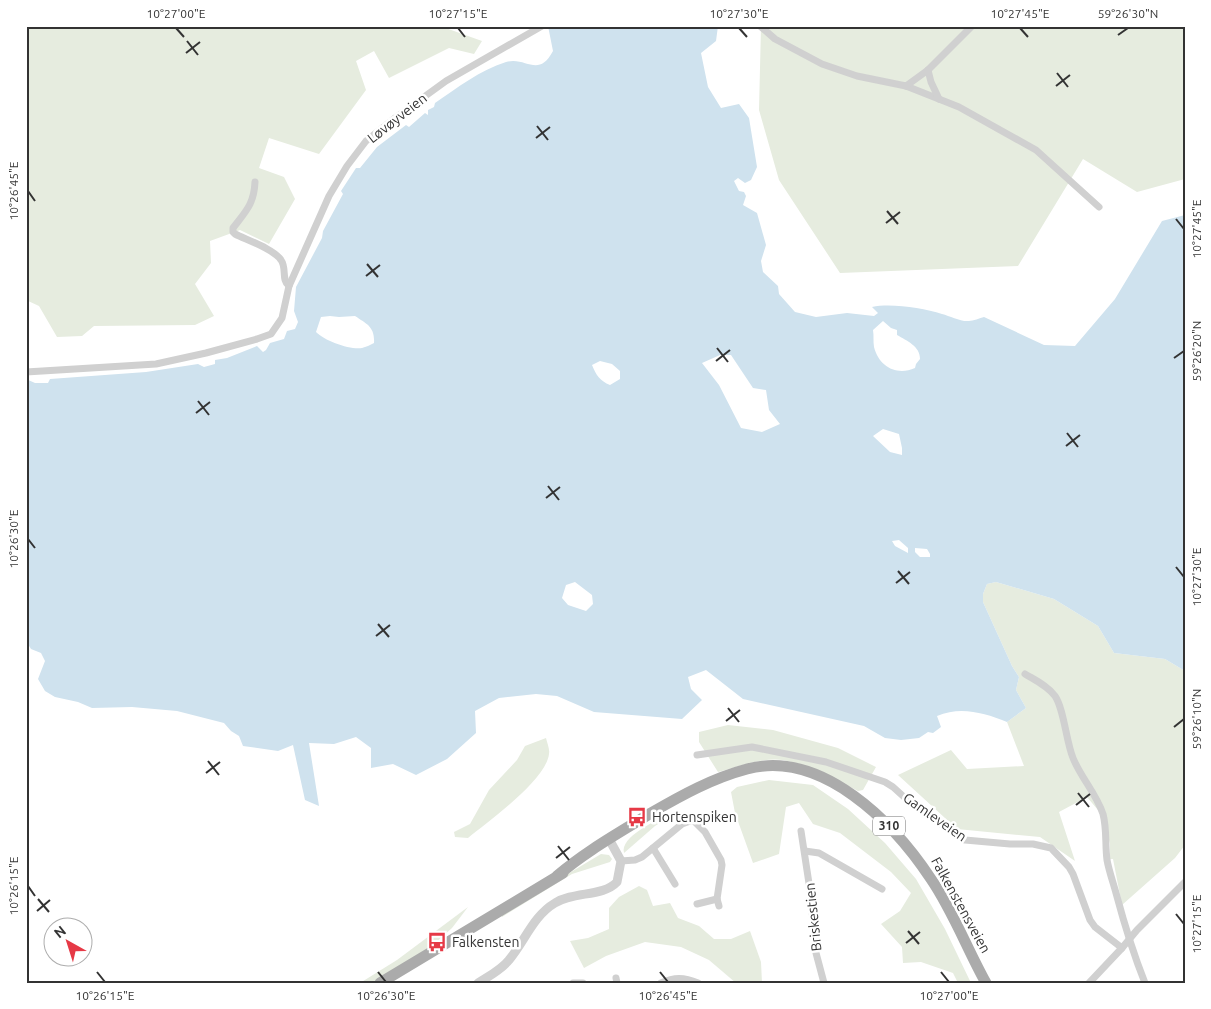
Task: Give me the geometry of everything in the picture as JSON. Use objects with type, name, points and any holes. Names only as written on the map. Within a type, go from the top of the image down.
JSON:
[{"type":"main road","name":"Falkenstensveien","points":[[380,983],[556,876],[577,859],[611,842],[687,793],[748,768],[764,766],[792,768],[826,779],[860,800],[893,830],[932,880],[986,983]]},
{"type":"street","name":"Løvøyveien","points":[[26,372],[156,364],[206,354],[270,334],[278,326],[282,318],[289,286],[329,196],[347,166],[366,141],[446,82],[542,26]]},
{"type":"street","points":[[760,26],[775,39],[822,64],[857,76],[906,86],[959,107],[1036,150],[1099,207]]},
{"type":"street","points":[[906,86],[928,70],[972,26]]},
{"type":"street","points":[[928,70],[931,82],[939,98]]},
{"type":"street","name":"Løvøyveien","points":[[255,182],[254,196],[249,207],[233,228],[233,232],[275,254],[284,266],[285,281],[289,286]]},
{"type":"street","points":[[1025,674],[1050,690],[1056,697],[1060,706],[1072,757],[1099,804],[1106,835],[1107,860],[1129,940],[1145,983]]},
{"type":"street","name":"Gamleveien","points":[[697,755],[752,747],[826,762],[885,782],[914,806],[969,842],[1033,844],[1051,848],[1073,874],[1090,920],[1122,948]]},
{"type":"street","points":[[621,861],[636,860],[682,824],[688,820],[693,820],[705,832],[722,865],[718,903],[697,904]]},
{"type":"street","name":"Briskestien","points":[[801,831],[805,851],[816,953],[824,983]]},
{"type":"street","points":[[478,983],[504,965],[515,953],[535,922],[554,903],[571,896],[602,891],[617,882],[621,861],[611,842]]},
{"type":"street","points":[[653,848],[675,884]]},
{"type":"street","points":[[805,851],[819,853],[882,888]]},
{"type":"street","points":[[1089,983],[1137,930],[1185,882]]},
{"type":"street","points":[[661,983],[672,978],[681,978],[698,983]]},
{"type":"street","points":[[573,983],[583,983]]},
{"type":"shaded area","points":[[26,26],[440,26],[482,41],[474,54],[449,48],[389,78],[374,51],[356,61],[366,90],[319,154],[269,138],[259,168],[284,177],[295,199],[269,244],[240,230],[210,241],[211,263],[195,284],[214,316],[195,325],[94,326],[82,336],[57,337],[39,306],[26,300]]},
{"type":"shaded area","points":[[761,26],[1185,26],[1185,179],[1137,192],[1083,159],[1018,266],[840,273],[779,180],[759,110]]},
{"type":"shaded area","points":[[996,582],[1054,599],[1098,626],[1114,653],[1165,659],[1185,671],[1185,845],[1175,858],[1122,905],[1113,859],[1110,859],[1110,844],[1103,816],[1087,797],[1059,812],[1075,861],[1040,837],[957,829],[898,775],[951,750],[967,769],[1024,766],[1007,722],[1026,708],[1016,690],[1019,677],[1012,666],[983,602],[983,594],[987,584]]},
{"type":"shaded area","points":[[728,725],[773,730],[838,748],[876,767],[863,790],[858,791],[813,769],[783,760],[759,761],[718,772],[699,742],[699,732]]},
{"type":"shaded area","points":[[546,738],[549,752],[546,764],[528,788],[468,838],[455,837],[454,832],[470,824],[489,790],[517,760],[525,746]]},
{"type":"shaded area","points":[[769,780],[813,785],[848,809],[885,843],[916,879],[945,929],[971,983],[958,983],[953,973],[921,962],[903,963],[902,947],[881,924],[900,911],[911,893],[891,872],[840,833],[813,824],[799,803],[786,807],[779,854],[753,863],[735,813],[731,792],[737,787]]},
{"type":"shaded area","points":[[666,815],[666,819],[624,853],[624,847],[632,836]]},
{"type":"shaded area","points":[[601,854],[609,855],[612,859],[610,862],[572,874],[502,917],[501,914]]},
{"type":"shaded area","points":[[639,886],[647,890],[653,906],[670,903],[678,918],[699,926],[714,939],[731,939],[750,931],[761,962],[762,983],[736,983],[709,960],[681,947],[645,942],[606,956],[584,968],[570,941],[588,938],[609,929],[609,908],[619,897]]},
{"type":"shaded area","points":[[468,907],[452,928],[432,946],[372,983],[360,983],[397,960]]},
{"type":"water","points":[[548,26],[718,26],[716,41],[701,53],[708,87],[721,108],[739,104],[749,118],[757,167],[751,180],[745,183],[738,178],[734,181],[739,191],[744,192],[746,196],[743,205],[757,213],[766,245],[761,261],[763,272],[778,286],[779,294],[795,312],[816,317],[847,313],[874,316],[878,313],[872,307],[917,308],[966,321],[984,317],[1044,345],[1075,346],[1115,299],[1162,221],[1185,215],[1185,671],[1165,659],[1114,653],[1098,626],[1054,599],[996,582],[987,584],[983,594],[983,602],[1012,666],[1019,677],[1016,690],[1026,708],[1007,722],[972,712],[955,711],[937,716],[941,727],[933,733],[928,732],[919,738],[901,740],[885,738],[864,726],[743,699],[706,670],[688,677],[691,689],[702,700],[682,719],[594,712],[557,696],[536,694],[499,698],[475,711],[476,733],[447,759],[416,775],[393,764],[371,768],[371,748],[356,737],[334,744],[309,743],[319,806],[305,800],[293,745],[278,751],[243,746],[239,736],[224,723],[177,711],[132,707],[92,708],[78,702],[55,697],[45,691],[38,679],[45,661],[41,653],[31,649],[26,641],[29,627],[26,612],[26,379],[35,383],[48,383],[50,379],[146,372],[198,364],[204,367],[215,364],[215,360],[227,358],[257,346],[263,352],[270,343],[284,339],[287,331],[295,329],[298,322],[294,311],[296,287],[343,194],[341,191],[356,168],[360,168],[377,147],[406,125],[409,127],[425,113],[428,115],[428,110],[434,107],[435,103],[478,75],[506,62],[513,61],[531,65],[542,64],[553,51]],"holes":[[[355,316],[372,330],[374,343],[362,348],[351,348],[331,342],[316,332],[321,317]],[[883,321],[891,328],[897,330],[897,335],[915,347],[920,359],[915,368],[902,371],[895,370],[884,365],[876,354],[873,330]],[[720,355],[731,355],[753,388],[766,390],[769,410],[780,424],[762,432],[741,428],[719,385],[702,363]],[[600,361],[612,364],[620,371],[620,379],[610,385],[601,380],[592,365]],[[883,429],[899,434],[902,455],[890,452],[873,436]],[[899,540],[908,548],[908,553],[895,546],[892,541]],[[915,548],[927,549],[930,557],[920,557],[915,552]],[[575,582],[592,595],[593,604],[586,611],[568,605],[562,598],[566,585]]]},
{"type":"place","name":"Hortenspiken","points":[[637,817]]},
{"type":"place","name":"Falkensten","points":[[437,942]]}]
